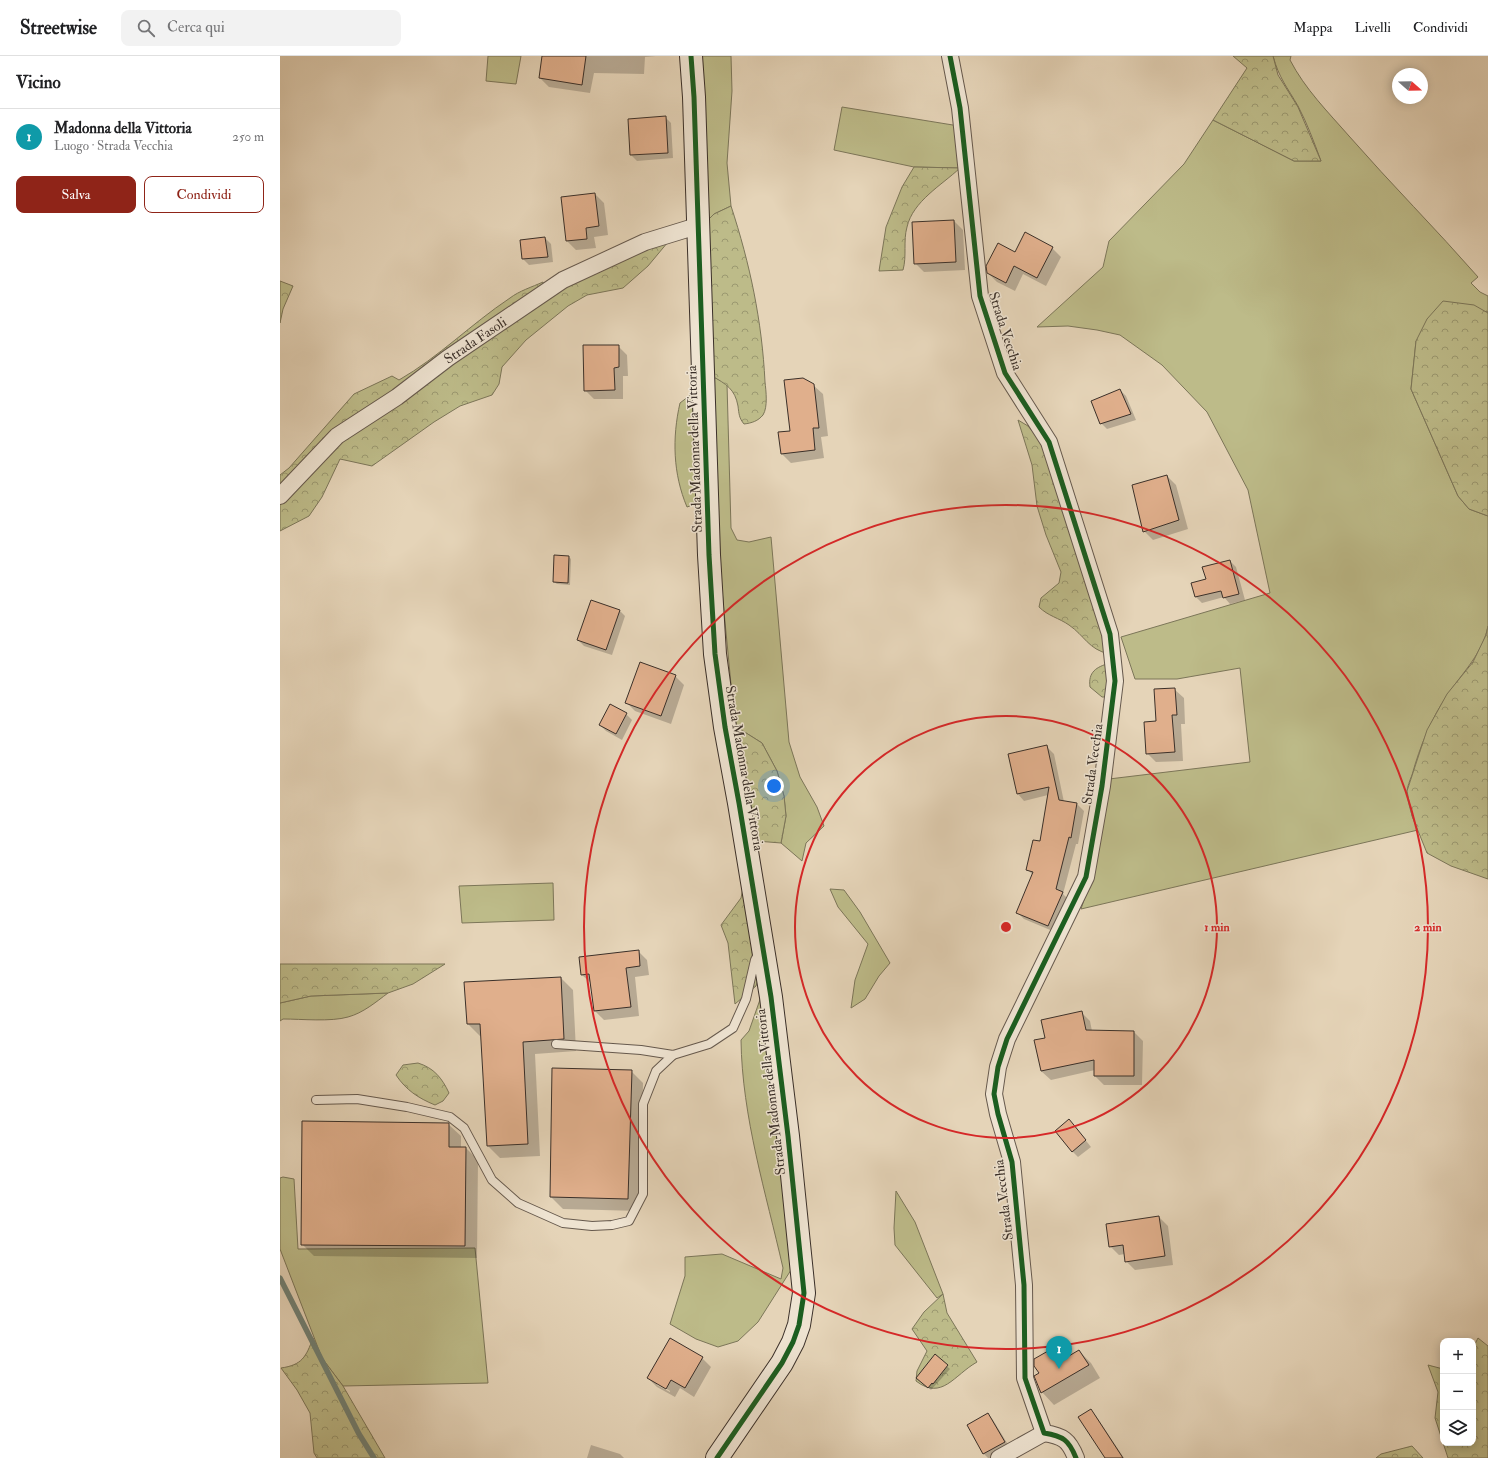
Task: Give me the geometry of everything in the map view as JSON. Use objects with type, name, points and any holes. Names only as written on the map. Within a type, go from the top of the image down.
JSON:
[{"type":"street","name":"Strada Madonna della Vittoria","points":[[690,56],[696,147],[697,226],[715,654],[724,727],[763,946],[788,1136],[804,1293],[799,1325],[793,1342],[782,1362],[717,1458]]},
{"type":"street","name":"Strada Vecchia","points":[[950,56],[960,108],[980,296],[1005,373],[1049,442],[1110,634],[1115,681],[1102,786],[1086,877],[1007,1039],[998,1068],[994,1094],[998,1114],[1012,1162],[1024,1285],[1025,1378],[1044,1433]]},
{"type":"street","name":"Strada Fasoli","points":[[280,496],[338,436],[397,397],[448,358],[563,280],[645,242],[697,226]]},
{"type":"street","points":[[999,1458],[1044,1433],[1058,1435],[1071,1445],[1076,1458]]},
{"type":"lane","points":[[556,1044],[641,1050],[673,1055],[709,1044],[733,1028],[746,999],[755,960],[763,946]]},
{"type":"lane","points":[[316,1100],[357,1098],[450,1117],[464,1128],[492,1180],[518,1203],[563,1223],[592,1226],[612,1225],[629,1221],[643,1194],[643,1104],[656,1071],[673,1055]]},
{"type":"green space","points":[[488,56],[521,56],[516,84],[486,81]]},
{"type":"green space","points":[[697,56],[731,56],[732,91],[727,163],[731,206],[714,214],[704,224]]},
{"type":"green space","points":[[1233,56],[1273,56],[1278,75],[1298,107],[1321,161],[1294,161],[1213,120],[1247,68]]},
{"type":"green space","points":[[1273,56],[1291,56],[1290,60],[1296,71],[1317,100],[1478,277],[1471,283],[1480,292],[1488,296],[1488,313],[1487,311],[1416,341],[1411,389],[1458,496],[1469,509],[1488,516],[1488,626],[1482,645],[1477,654],[1436,713],[1427,733],[1408,786],[1408,802],[1418,830],[1081,909],[1094,870],[1109,779],[1250,762],[1240,668],[1177,679],[1135,679],[1121,637],[1270,593],[1248,490],[1207,412],[1162,365],[1120,335],[1068,326],[1037,327],[1103,267],[1109,241],[1184,164],[1213,120],[1294,161],[1321,161],[1304,119],[1275,64]]},
{"type":"green space","points":[[842,107],[959,126],[960,168],[914,167],[834,150]]},
{"type":"green space","points":[[914,167],[960,168],[929,194],[915,209],[910,218],[906,232],[903,270],[879,271],[886,227],[902,187]]},
{"type":"green space","points":[[731,206],[744,249],[754,293],[761,337],[766,394],[766,408],[763,415],[755,421],[744,424],[740,418],[735,395],[726,385],[712,376],[704,224],[714,214]]},
{"type":"green space","points":[[668,242],[648,266],[623,288],[587,295],[568,306],[526,340],[502,367],[499,384],[492,395],[460,406],[434,422],[372,466],[340,459],[322,497],[309,516],[280,531],[280,475],[289,468],[354,394],[392,376],[399,380],[414,371],[496,308],[521,291],[543,282],[545,296],[630,255]]},
{"type":"green space","points":[[280,281],[293,286],[283,309],[280,323]]},
{"type":"green space","points":[[1443,301],[1474,305],[1488,313],[1488,516],[1469,509],[1458,496],[1411,389],[1416,341],[1427,319]]},
{"type":"green space","points":[[712,376],[727,384],[731,528],[737,540],[749,542],[771,537],[789,742],[800,777],[817,807],[824,826],[806,843],[802,861],[781,843],[786,816],[784,796],[777,771],[762,743],[735,726],[721,580]]},
{"type":"green space","points":[[693,393],[696,498],[693,505],[687,507],[679,482],[675,456],[675,443],[677,416],[680,403]]},
{"type":"green space","points":[[1018,420],[1028,426],[1038,438],[1056,474],[1109,654],[1091,646],[1069,625],[1046,613],[1039,607],[1041,598],[1059,583],[1061,572],[1046,535],[1037,506],[1032,465]]},
{"type":"green space","points":[[1488,626],[1488,879],[1451,866],[1427,853],[1412,816],[1407,791],[1427,730],[1447,694],[1473,662],[1486,635]]},
{"type":"green space","points":[[1110,663],[1111,697],[1102,697],[1090,687],[1090,677],[1097,668]]},
{"type":"green space","points":[[735,726],[762,743],[777,771],[784,796],[786,816],[781,843],[756,841]]},
{"type":"green space","points":[[745,878],[760,972],[756,986],[735,1004],[728,943],[721,925],[741,898]]},
{"type":"green space","points":[[553,883],[554,920],[462,923],[459,886]]},
{"type":"green space","points":[[830,889],[844,890],[860,912],[890,963],[879,976],[865,999],[851,1008],[855,980],[868,944],[838,907]]},
{"type":"green space","points":[[280,964],[445,964],[413,984],[388,993],[311,996],[280,1003]]},
{"type":"green space","points":[[763,991],[785,1185],[791,1270],[758,1322],[738,1341],[718,1347],[696,1339],[670,1324],[685,1276],[685,1257],[722,1254],[781,1279],[783,1268],[750,1126],[742,1069],[741,1040],[749,1031]]},
{"type":"green space","points":[[388,993],[364,1010],[341,1019],[283,1019],[280,1021],[280,1003],[311,996]]},
{"type":"green space","points":[[418,1063],[424,1065],[437,1074],[443,1083],[449,1093],[443,1101],[435,1105],[423,1099],[408,1089],[396,1075],[403,1065]]},
{"type":"green space","points":[[283,1177],[294,1179],[298,1249],[475,1248],[488,1383],[343,1386],[322,1358],[280,1249],[280,1178]]},
{"type":"green space","points":[[896,1191],[915,1222],[943,1294],[937,1298],[895,1245],[894,1228]]},
{"type":"green space","points":[[943,1294],[947,1313],[977,1362],[948,1384],[933,1388],[916,1381],[917,1371],[927,1351],[912,1329],[924,1312]]},
{"type":"green space","points":[[313,1338],[322,1358],[343,1386],[385,1458],[317,1458],[314,1453],[310,1413],[297,1390],[281,1368],[294,1365],[299,1362],[308,1350]]},
{"type":"green space","points":[[1478,1338],[1488,1346],[1488,1458],[1448,1458],[1444,1446],[1476,1446],[1476,1342]]},
{"type":"green space","points":[[1428,1365],[1440,1368],[1440,1434],[1435,1418],[1438,1392]]},
{"type":"green space","points":[[1412,1446],[1423,1458],[1376,1458],[1381,1454]]},
{"type":"building","points":[[542,56],[586,56],[582,85],[539,78]]},
{"type":"building","points":[[666,116],[668,153],[630,155],[628,119]]},
{"type":"building","points":[[595,193],[599,226],[586,228],[587,239],[566,241],[561,197]]},
{"type":"building","points":[[954,220],[956,262],[914,264],[912,222]]},
{"type":"building","points":[[1025,232],[1053,247],[1037,278],[1014,266],[1006,283],[987,273],[986,266],[998,243],[1015,252]]},
{"type":"building","points":[[545,237],[548,257],[522,259],[520,240]]},
{"type":"building","points":[[583,345],[619,345],[619,367],[614,368],[615,390],[584,391]]},
{"type":"building","points":[[803,378],[814,384],[819,428],[813,428],[815,450],[781,454],[778,432],[790,431],[784,380]]},
{"type":"building","points":[[1120,389],[1131,414],[1100,424],[1091,401]]},
{"type":"building","points":[[1167,475],[1179,520],[1143,532],[1132,485]]},
{"type":"building","points":[[554,555],[569,556],[568,583],[553,582]]},
{"type":"building","points":[[1230,560],[1239,594],[1223,598],[1221,591],[1195,597],[1191,583],[1206,579],[1202,567]]},
{"type":"building","points":[[591,600],[620,610],[606,650],[577,640]]},
{"type":"building","points":[[640,662],[676,675],[661,716],[625,703]]},
{"type":"building","points":[[1175,688],[1177,715],[1172,715],[1175,752],[1146,754],[1144,722],[1156,721],[1154,689]]},
{"type":"building","points":[[610,704],[627,713],[616,734],[599,725]]},
{"type":"building","points":[[1047,745],[1059,800],[1077,803],[1071,838],[1069,837],[1056,889],[1063,892],[1048,926],[1016,913],[1033,872],[1026,870],[1033,840],[1040,841],[1049,787],[1017,794],[1008,754]]},
{"type":"building","points":[[639,950],[640,966],[626,968],[631,1007],[594,1011],[589,974],[581,975],[579,957]]},
{"type":"building","points":[[561,977],[564,1039],[523,1042],[528,1144],[487,1146],[480,1024],[467,1024],[464,982]]},
{"type":"building","points":[[1082,1011],[1086,1030],[1134,1031],[1134,1076],[1094,1076],[1094,1060],[1041,1071],[1034,1040],[1045,1038],[1041,1020]]},
{"type":"building","points":[[552,1068],[632,1070],[628,1199],[550,1197]]},
{"type":"building","points":[[1069,1119],[1086,1140],[1072,1152],[1055,1131]]},
{"type":"building","points":[[302,1121],[449,1123],[449,1147],[466,1147],[465,1246],[301,1245]]},
{"type":"building","points":[[1159,1216],[1165,1256],[1125,1262],[1123,1245],[1109,1247],[1106,1224]]},
{"type":"building","points":[[670,1338],[703,1357],[685,1388],[671,1380],[666,1389],[647,1378]]},
{"type":"building","points":[[1055,1347],[1062,1360],[1079,1350],[1089,1365],[1041,1393],[1034,1376],[1039,1373],[1034,1366],[1034,1359]]},
{"type":"building","points":[[935,1354],[948,1365],[928,1388],[916,1378]]},
{"type":"building","points":[[1091,1409],[1123,1458],[1105,1458],[1078,1417]]},
{"type":"building","points":[[988,1413],[1005,1442],[983,1454],[967,1425]]},
{"type":"waterway","points":[[280,1278],[359,1434],[374,1458]]},
{"type":"cycle path","points":[[691,56],[694,97],[709,555],[715,654],[725,727],[771,997],[788,1136],[804,1293],[799,1325],[793,1342],[782,1363],[717,1458]]},
{"type":"cycle path","points":[[950,56],[960,108],[980,296],[1005,373],[1049,442],[1110,634],[1115,681],[1102,786],[1086,877],[1007,1039],[998,1067],[994,1094],[998,1114],[1012,1162],[1024,1285],[1025,1378],[1044,1433],[1061,1437],[1071,1447],[1076,1458]]},
{"type":"place","name":"Madonna della Vittoria","points":[[1059,1369]]}]
